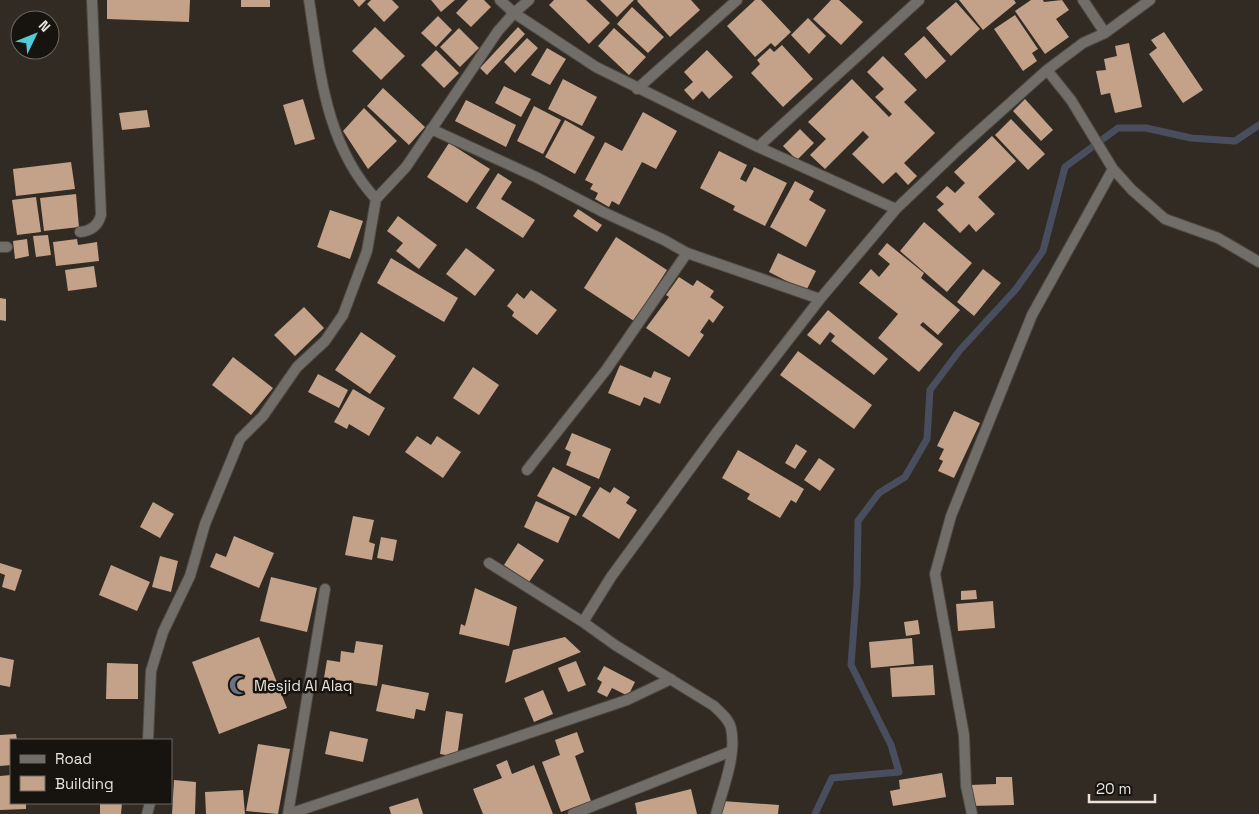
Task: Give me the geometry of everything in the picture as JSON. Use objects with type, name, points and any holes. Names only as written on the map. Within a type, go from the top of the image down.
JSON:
[{"type":"street","points":[[80,232],[93,228],[99,222],[101,215],[92,0]]},
{"type":"street","points":[[309,0],[326,108],[343,154],[362,184],[376,199]]},
{"type":"street","points":[[500,0],[514,13],[596,67],[758,147],[896,209]]},
{"type":"street","points":[[148,739],[151,671],[163,632],[190,576],[205,524],[240,439],[263,416],[296,367],[325,340],[343,315],[367,251],[376,199],[406,167],[498,31],[529,0]]},
{"type":"street","points":[[637,88],[737,0]]},
{"type":"street","points":[[758,147],[919,0]]},
{"type":"street","points":[[1083,0],[1105,33]]},
{"type":"street","points":[[583,622],[611,578],[717,432],[820,299],[896,209],[960,148],[1047,70],[1083,43],[1105,33],[1150,0]]},
{"type":"street","points":[[1047,70],[1071,100],[1113,168],[1132,190],[1165,219],[1218,238],[1259,262]]},
{"type":"street","points":[[431,129],[536,177],[602,212],[664,240],[687,254],[820,299]]},
{"type":"street","points":[[972,814],[966,786],[964,735],[935,574],[951,516],[1032,315],[1113,168]]},
{"type":"street","points":[[528,470],[606,370],[687,254]]},
{"type":"street","points":[[489,563],[583,622],[615,645],[714,706],[724,716],[731,727],[732,751],[716,814]]},
{"type":"street","points":[[325,589],[288,814],[627,700],[671,679]]},
{"type":"street","points":[[573,814],[732,751]]},
{"type":"building","points":[[107,0],[190,0],[189,22],[107,19]]},
{"type":"building","points":[[241,0],[270,0],[270,7],[241,7]]},
{"type":"building","points":[[353,0],[366,0],[359,7]]},
{"type":"building","points":[[371,0],[392,0],[399,7],[384,22],[367,4]]},
{"type":"building","points":[[431,0],[455,0],[441,12]]},
{"type":"building","points":[[468,0],[484,0],[491,7],[471,27],[456,13]]},
{"type":"building","points":[[554,0],[586,0],[610,23],[589,44],[549,5]]},
{"type":"building","points":[[600,0],[634,0],[617,17]]},
{"type":"building","points":[[638,0],[691,0],[700,10],[670,37]]},
{"type":"building","points":[[755,0],[761,0],[791,32],[775,47],[771,43],[755,57],[727,26]]},
{"type":"building","points":[[831,0],[839,0],[863,22],[841,45],[813,19]]},
{"type":"building","points":[[959,0],[1014,0],[1016,3],[983,30]]},
{"type":"building","points":[[1031,0],[1043,0],[1044,2],[1062,0],[1069,10],[1056,19],[1069,37],[1045,54],[1015,11]]},
{"type":"building","points":[[956,2],[980,29],[951,56],[926,28]]},
{"type":"building","points":[[632,7],[664,37],[648,53],[617,24]]},
{"type":"building","points":[[1015,15],[1038,49],[1032,53],[1037,61],[1023,71],[994,29]]},
{"type":"building","points":[[438,16],[452,30],[436,47],[421,33]]},
{"type":"building","points":[[808,18],[826,36],[809,54],[791,35]]},
{"type":"building","points":[[375,27],[405,56],[381,80],[352,51]]},
{"type":"building","points":[[518,27],[525,34],[487,75],[480,68]]},
{"type":"building","points":[[459,28],[479,48],[460,67],[440,47]]},
{"type":"building","points":[[614,28],[646,57],[629,75],[598,46]]},
{"type":"building","points":[[1164,32],[1203,90],[1183,103],[1149,54],[1157,48],[1151,40]]},
{"type":"building","points":[[924,36],[946,61],[926,79],[904,54]]},
{"type":"building","points":[[527,38],[538,48],[515,73],[504,62]]},
{"type":"building","points":[[1129,43],[1142,107],[1115,113],[1110,93],[1101,95],[1096,71],[1106,70],[1104,59],[1117,56],[1115,46]]},
{"type":"building","points":[[782,45],[813,79],[783,107],[751,73],[760,64],[757,60],[770,48],[774,52]]},
{"type":"building","points":[[547,48],[566,59],[550,85],[531,75]]},
{"type":"building","points":[[436,50],[459,73],[444,88],[421,65]]},
{"type":"building","points":[[707,50],[733,77],[709,99],[702,91],[693,100],[684,90],[693,82],[684,72]]},
{"type":"building","points":[[883,56],[917,90],[904,102],[935,133],[904,163],[917,176],[908,185],[896,172],[883,184],[852,154],[869,137],[863,131],[825,169],[810,155],[826,139],[808,122],[852,79],[889,117],[892,114],[875,97],[884,89],[867,72]]},
{"type":"building","points":[[563,79],[597,97],[582,126],[548,109]]},
{"type":"building","points":[[504,86],[531,99],[521,117],[495,103]]},
{"type":"building","points":[[383,88],[425,127],[409,145],[367,106]]},
{"type":"building","points":[[303,99],[315,139],[295,145],[283,105]]},
{"type":"building","points":[[1025,99],[1053,130],[1041,141],[1013,111]]},
{"type":"building","points":[[466,100],[516,125],[506,147],[455,121]]},
{"type":"building","points":[[534,106],[561,120],[543,154],[517,141]]},
{"type":"building","points":[[364,108],[397,141],[368,169],[343,131]]},
{"type":"building","points":[[147,110],[150,127],[122,130],[119,113]]},
{"type":"building","points":[[643,112],[677,131],[656,169],[642,162],[619,205],[612,201],[609,207],[595,199],[598,193],[590,189],[593,184],[585,180],[605,142],[622,151]]},
{"type":"building","points":[[1011,119],[1045,154],[1028,170],[995,135]]},
{"type":"building","points":[[565,120],[595,137],[575,174],[545,157]]},
{"type":"building","points":[[800,129],[814,143],[797,160],[783,146]]},
{"type":"building","points":[[992,136],[1016,161],[978,197],[995,214],[976,232],[969,224],[960,233],[937,210],[944,204],[936,197],[947,186],[955,193],[965,183],[954,172]]},
{"type":"building","points":[[449,143],[490,169],[467,203],[427,177]]},
{"type":"building","points":[[719,151],[747,165],[740,179],[746,182],[754,167],[787,183],[765,226],[733,210],[735,206],[700,188]]},
{"type":"building","points":[[71,162],[75,189],[16,196],[13,169]]},
{"type":"building","points":[[498,173],[512,182],[501,199],[535,220],[523,238],[476,208]]},
{"type":"building","points":[[795,181],[814,191],[809,200],[826,210],[806,247],[770,227]]},
{"type":"building","points":[[76,194],[79,227],[44,231],[40,198]]},
{"type":"building","points":[[36,197],[41,232],[17,235],[12,200]]},
{"type":"building","points":[[578,209],[602,225],[597,232],[573,216]]},
{"type":"building","points":[[330,210],[363,221],[350,259],[317,247]]},
{"type":"building","points":[[398,216],[437,245],[419,269],[396,251],[403,243],[387,231]]},
{"type":"building","points":[[924,222],[972,263],[947,292],[900,251]]},
{"type":"building","points":[[48,235],[51,255],[36,257],[33,236]]},
{"type":"building","points":[[616,237],[667,270],[634,321],[584,288]]},
{"type":"building","points":[[27,239],[29,256],[15,259],[13,241]]},
{"type":"building","points":[[77,239],[78,245],[97,242],[99,261],[56,266],[53,242]]},
{"type":"building","points":[[887,243],[924,273],[921,278],[960,310],[938,335],[923,322],[920,325],[943,344],[919,372],[878,338],[898,314],[859,283],[871,269],[879,277],[890,264],[878,254]]},
{"type":"building","points":[[466,248],[495,270],[475,296],[446,274]]},
{"type":"building","points":[[778,253],[816,271],[806,291],[769,272]]},
{"type":"building","points":[[391,258],[458,298],[444,322],[377,283]]},
{"type":"building","points":[[94,266],[97,287],[68,291],[65,270]]},
{"type":"building","points":[[983,269],[1001,283],[974,316],[957,302]]},
{"type":"building","points":[[679,277],[693,286],[697,280],[714,291],[710,297],[724,307],[713,323],[709,319],[700,332],[704,335],[689,357],[646,328],[669,297],[666,295]]},
{"type":"building","points":[[531,290],[557,310],[537,335],[512,316],[514,312],[507,306],[517,293],[524,299]]},
{"type":"building","points":[[0,298],[6,299],[6,321],[0,320]]},
{"type":"building","points":[[304,307],[324,328],[295,356],[274,335]]},
{"type":"building","points":[[828,310],[888,359],[874,375],[831,341],[835,336],[830,332],[820,345],[807,335]]},
{"type":"building","points":[[361,332],[396,356],[370,394],[335,370]]},
{"type":"building","points":[[798,351],[872,405],[854,429],[780,375]]},
{"type":"building","points":[[233,357],[273,388],[251,415],[212,385]]},
{"type":"building","points":[[620,365],[651,378],[654,371],[671,378],[660,404],[644,397],[640,406],[608,393]]},
{"type":"building","points":[[473,367],[499,385],[479,415],[453,398]]},
{"type":"building","points":[[318,374],[348,390],[339,408],[308,392]]},
{"type":"building","points":[[353,389],[385,408],[369,436],[349,424],[347,429],[334,422]]},
{"type":"building","points":[[954,411],[980,423],[954,478],[938,471],[943,461],[939,459],[944,449],[937,446]]},
{"type":"building","points":[[572,433],[611,449],[599,479],[566,465],[571,452],[565,449]]},
{"type":"building","points":[[417,436],[431,445],[437,436],[461,452],[443,478],[405,452]]},
{"type":"building","points":[[796,444],[807,451],[795,469],[785,463]]},
{"type":"building","points":[[738,450],[804,489],[796,503],[791,500],[780,518],[747,499],[750,494],[722,478]]},
{"type":"building","points":[[819,458],[835,469],[820,491],[804,480]]},
{"type":"building","points":[[553,467],[591,487],[576,516],[537,496]]},
{"type":"building","points":[[600,487],[610,493],[614,487],[630,497],[626,503],[637,510],[619,539],[582,516]]},
{"type":"building","points":[[536,501],[570,517],[558,543],[524,527]]},
{"type":"building","points":[[153,502],[174,514],[160,538],[140,527]]},
{"type":"building","points":[[353,516],[374,520],[369,542],[375,544],[372,560],[345,555]]},
{"type":"building","points":[[234,536],[274,553],[259,588],[210,567],[216,553],[226,557]]},
{"type":"building","points":[[381,537],[397,540],[393,561],[377,558]]},
{"type":"building","points":[[518,543],[544,560],[529,582],[504,565]]},
{"type":"building","points":[[160,556],[178,561],[171,592],[152,587]]},
{"type":"building","points":[[0,563],[22,570],[15,591],[2,587],[5,575],[0,573]]},
{"type":"building","points":[[111,565],[150,582],[137,611],[99,595]]},
{"type":"building","points":[[271,577],[317,588],[307,632],[260,621]]},
{"type":"building","points":[[475,588],[517,607],[509,646],[459,634],[461,624],[465,626]]},
{"type":"building","points":[[976,590],[977,599],[961,600],[961,591]]},
{"type":"building","points":[[993,601],[995,628],[958,631],[956,604]]},
{"type":"building","points":[[918,620],[920,634],[906,636],[904,622]]},
{"type":"building","name":"Mesjid Al Alaq","points":[[259,637],[287,708],[219,734],[192,662]]},
{"type":"building","points":[[565,637],[581,652],[505,683],[513,650]]},
{"type":"building","points":[[912,638],[914,664],[871,668],[869,642]]},
{"type":"building","points":[[356,641],[383,645],[377,686],[324,678],[327,660],[340,662],[341,651],[354,653]]},
{"type":"building","points":[[0,657],[14,660],[10,687],[0,685]]},
{"type":"building","points":[[576,661],[586,685],[568,692],[558,668]]},
{"type":"building","points":[[107,663],[138,664],[138,699],[106,699]]},
{"type":"building","points":[[933,665],[935,695],[892,697],[890,668]]},
{"type":"building","points":[[604,666],[635,682],[628,696],[612,688],[607,697],[597,692],[602,682],[597,679]]},
{"type":"building","points":[[382,684],[429,693],[425,711],[416,709],[414,719],[376,711]]},
{"type":"building","points":[[543,690],[553,714],[534,722],[524,698]]},
{"type":"building","points":[[446,711],[463,714],[457,757],[440,754]]},
{"type":"building","points":[[330,731],[368,739],[363,762],[325,754]]},
{"type":"building","points":[[577,732],[584,752],[575,756],[591,801],[561,812],[542,762],[560,755],[555,740]]},
{"type":"building","points":[[16,734],[17,739],[10,739],[10,765],[0,766],[0,735]]},
{"type":"building","points":[[258,744],[290,749],[278,814],[246,811]]},
{"type":"building","points":[[507,760],[512,774],[534,765],[553,814],[483,814],[473,789],[502,778],[496,765]]},
{"type":"building","points":[[942,773],[946,797],[893,806],[890,791],[900,789],[899,780]]},
{"type":"building","points":[[10,775],[10,804],[26,804],[26,809],[0,810],[0,776]]},
{"type":"building","points":[[996,777],[1012,777],[1014,805],[971,806],[970,785],[996,784]]},
{"type":"building","points":[[174,780],[196,782],[195,814],[172,814]]},
{"type":"building","points":[[691,789],[697,814],[637,814],[635,803]]},
{"type":"building","points":[[243,790],[245,814],[206,814],[205,792]]},
{"type":"building","points":[[418,798],[423,814],[391,814],[389,807]]},
{"type":"building","points":[[722,801],[779,805],[778,814],[721,814]]},
{"type":"building","points":[[100,804],[122,804],[121,814],[100,814]]},
{"type":"waterway","points":[[815,814],[832,778],[899,772],[891,745],[851,665],[857,585],[858,521],[879,493],[905,477],[927,439],[930,390],[960,350],[1016,289],[1043,251],[1065,167],[1118,128],[1146,128],[1191,138],[1235,141],[1259,125]]},
{"type":"place","name":"Mesjid Al Alaq","points":[[239,685]]}]
